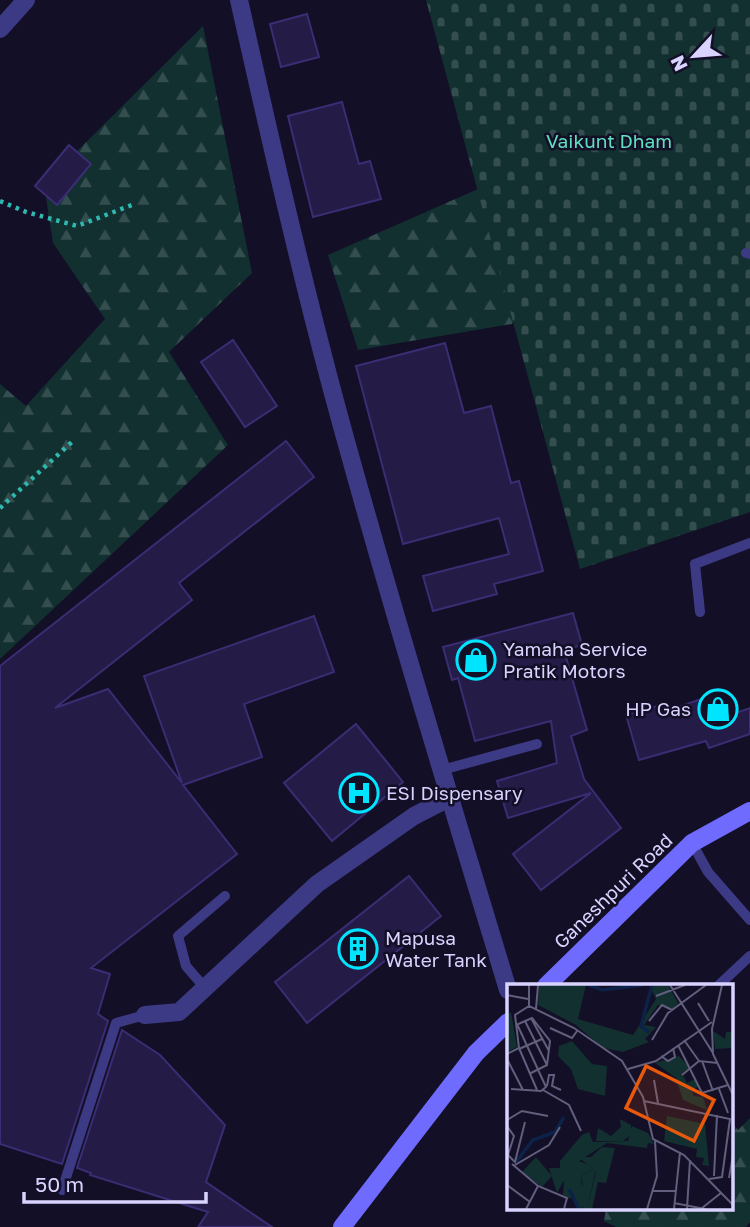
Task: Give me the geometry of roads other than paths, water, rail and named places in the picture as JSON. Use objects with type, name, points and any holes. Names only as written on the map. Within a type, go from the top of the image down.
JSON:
[{"type":"street","points":[[0,29],[26,0]]},
{"type":"street","points":[[239,0],[279,182],[338,411],[450,798],[507,984]]},
{"type":"street","points":[[145,1015],[179,1012],[317,884],[414,816],[450,798]]},
{"type":"street","name":"Ganeshpuri Road","points":[[547,984],[692,843],[750,811]]},
{"type":"street","points":[[342,1227],[476,1054],[507,1024]]},
{"type":"lane","points":[[700,612],[695,564],[750,543]]},
{"type":"lane","points":[[442,770],[537,744]]},
{"type":"lane","points":[[692,843],[708,872],[750,920]]},
{"type":"lane","points":[[205,988],[186,966],[178,936],[225,896]]},
{"type":"lane","points":[[719,984],[750,956]]},
{"type":"lane","points":[[62,1190],[116,1023],[145,1015]]},
{"type":"place","name":"Yamaha Service Pratik Motors","points":[[476,660]]},
{"type":"place","name":"HP Gas","points":[[718,709]]},
{"type":"place","name":"ESI Dispensary","points":[[359,793]]},
{"type":"place","name":"Mapusa Water Tank","points":[[358,949]]},
{"type":"park label","name":"Vaikunt Dham","points":[[609,141]]}]
